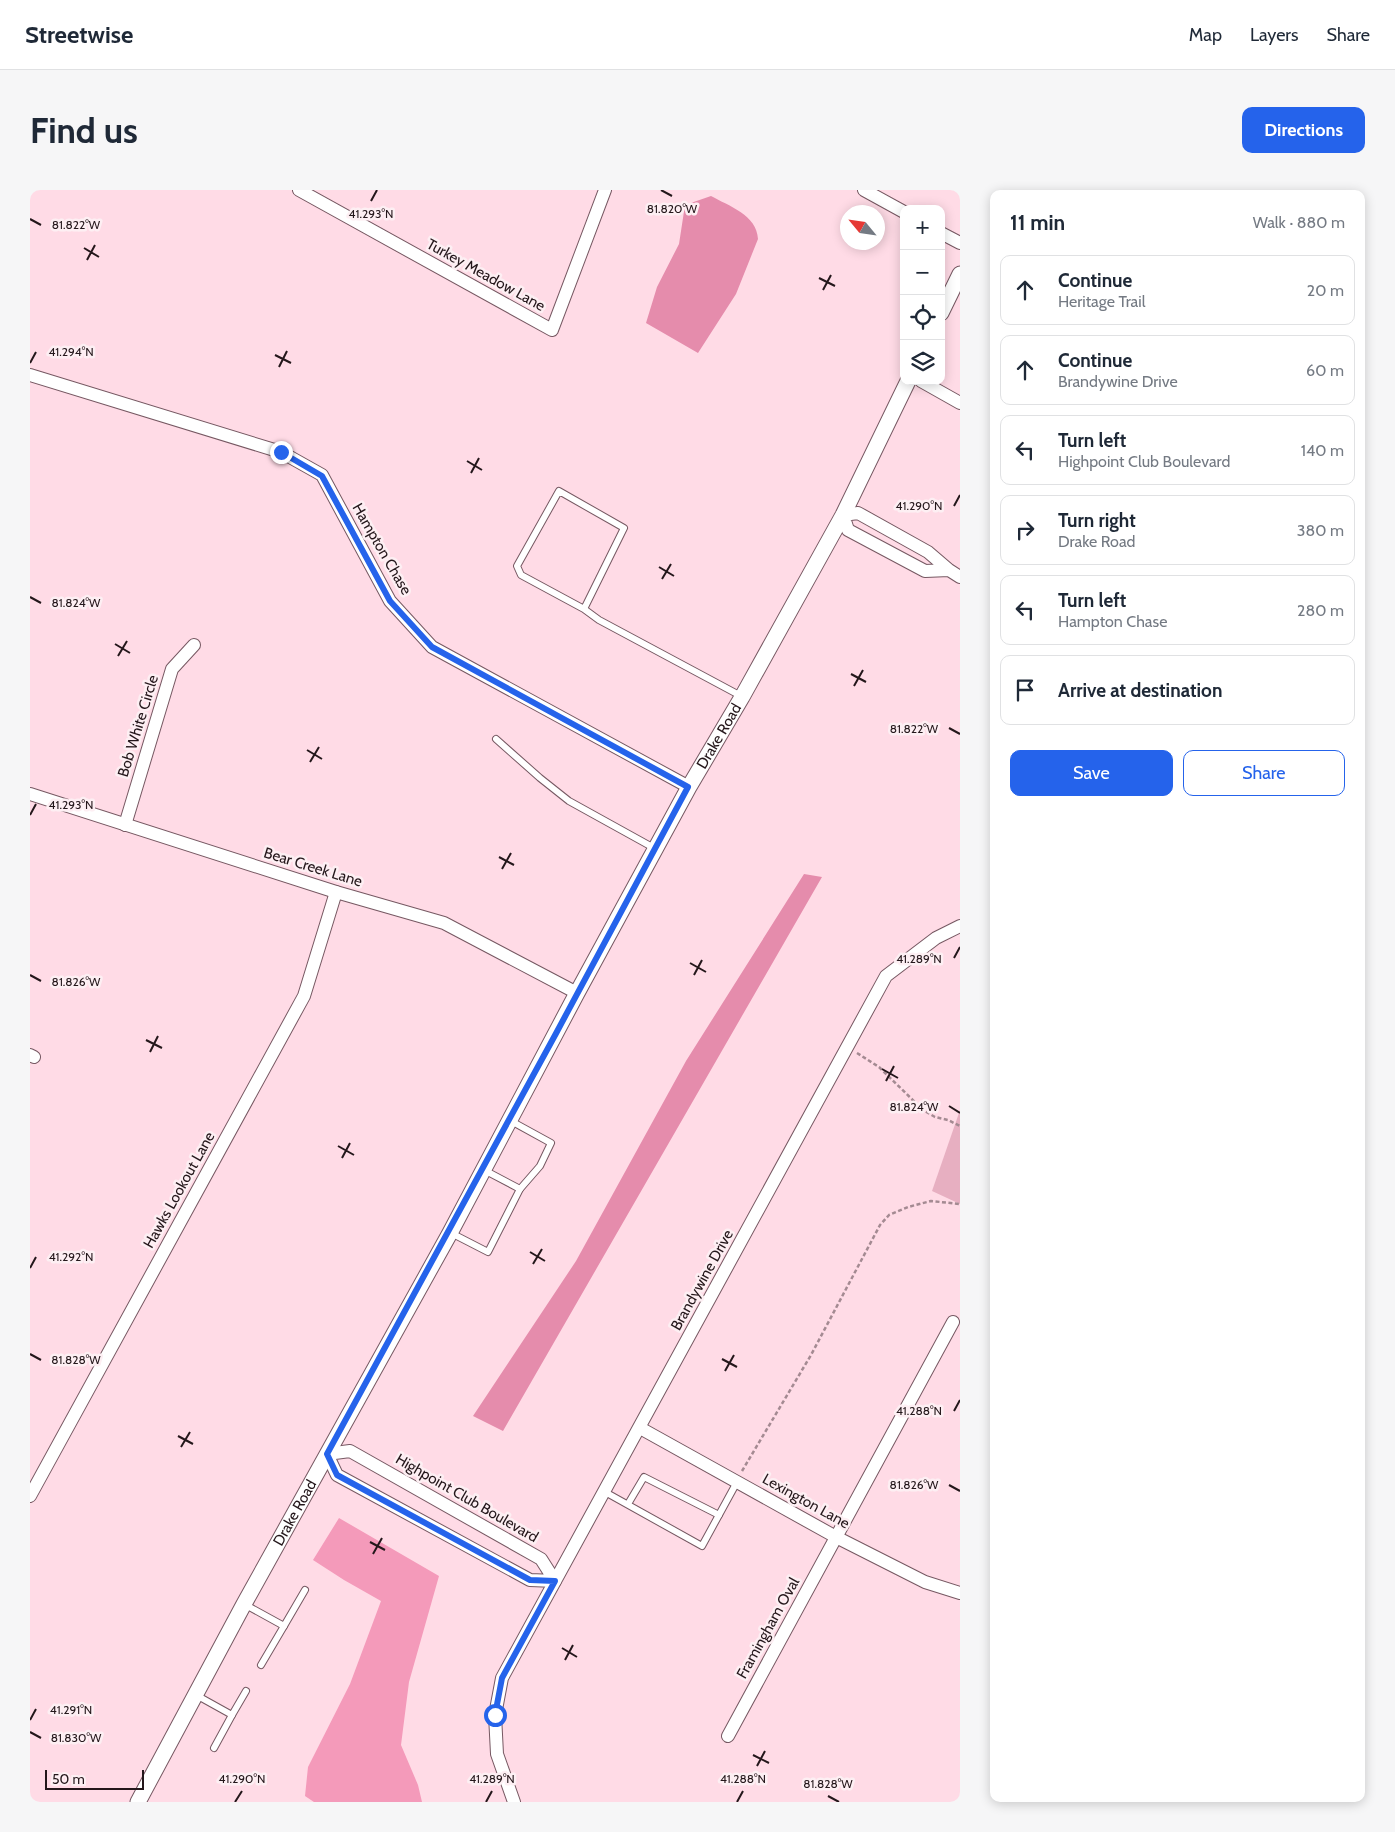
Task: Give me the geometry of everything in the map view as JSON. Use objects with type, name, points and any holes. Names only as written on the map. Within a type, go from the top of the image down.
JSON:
[{"type":"street","name":"Turkey Meadow Lane","points":[[299,190],[552,330],[605,190]]},
{"type":"street","points":[[864,190],[900,210]]},
{"type":"street","points":[[945,235],[960,243]]},
{"type":"street","points":[[945,305],[960,274]]},
{"type":"street","name":"Hampton Chase","points":[[30,375],[281,452],[322,476],[390,601],[432,647],[688,787]]},
{"type":"street","name":"Drake Road","points":[[138,1802],[244,1604],[450,1233],[688,787],[742,697],[843,515],[906,385]]},
{"type":"street","points":[[929,385],[960,403]]},
{"type":"street","points":[[858,513],[928,552],[955,574],[925,571],[848,530],[843,515],[858,513]]},
{"type":"street","name":"Bob White Circle","points":[[125,825],[172,669],[194,645]]},
{"type":"street","name":"Bear Creek Lane","points":[[30,794],[336,892],[444,923],[577,993]]},
{"type":"street","name":"Hawks Lookout Lane","points":[[30,1496],[304,996],[336,892]]},
{"type":"street","name":"Brandywine Drive","points":[[514,1802],[496,1754],[495,1715],[502,1678],[886,976],[936,938],[960,926]]},
{"type":"street","name":"Framingham Oval","points":[[728,1736],[953,1322]]},
{"type":"street","name":"Lexington Lane","points":[[640,1428],[836,1537],[925,1582],[960,1593]]},
{"type":"street","name":"Highpoint Club Boulevard","points":[[327,1454],[350,1451],[541,1559],[555,1581]]},
{"type":"street","points":[[327,1454],[337,1475],[530,1580],[555,1581]]},
{"type":"lane","points":[[584,609],[624,528],[559,491],[517,566],[521,575],[584,609],[599,620],[742,697]]},
{"type":"lane","points":[[496,739],[569,801],[655,849]]},
{"type":"lane","points":[[450,1233],[488,1252],[520,1189],[540,1166],[551,1143],[509,1120]]},
{"type":"lane","points":[[483,1170],[520,1189]]},
{"type":"lane","points":[[628,1504],[644,1477],[718,1516]]},
{"type":"lane","points":[[605,1492],[702,1546],[737,1482]]},
{"type":"lane","points":[[260,1665],[305,1590]]},
{"type":"lane","points":[[244,1604],[284,1626]]},
{"type":"lane","points":[[214,1748],[246,1690]]},
{"type":"lane","points":[[196,1695],[232,1715]]},
{"type":"path","points":[[848,1047],[879,1067],[912,1098],[916,1105],[935,1117],[948,1120],[960,1126]]},
{"type":"path","points":[[737,1482],[811,1355],[880,1225],[888,1215],[931,1201],[960,1204]]},
{"type":"shaded area","points":[[711,196],[747,217],[753,224],[758,239],[736,294],[698,353],[646,323],[657,287],[679,244],[685,205]]},
{"type":"shaded area","points":[[804,874],[822,877],[503,1431],[473,1416],[576,1261],[686,1061]]},
{"type":"shaded area","points":[[960,1110],[960,1204],[932,1191]]},
{"type":"shaded area","points":[[339,1518],[439,1576],[409,1682],[401,1745],[418,1785],[422,1802],[314,1802],[305,1796],[308,1767],[350,1684],[381,1601],[313,1560]]},
{"type":"route","points":[[281,452],[322,476],[390,601],[432,647],[688,787],[450,1233],[327,1454],[337,1475],[530,1580],[555,1581],[502,1678],[495,1715]]}]
